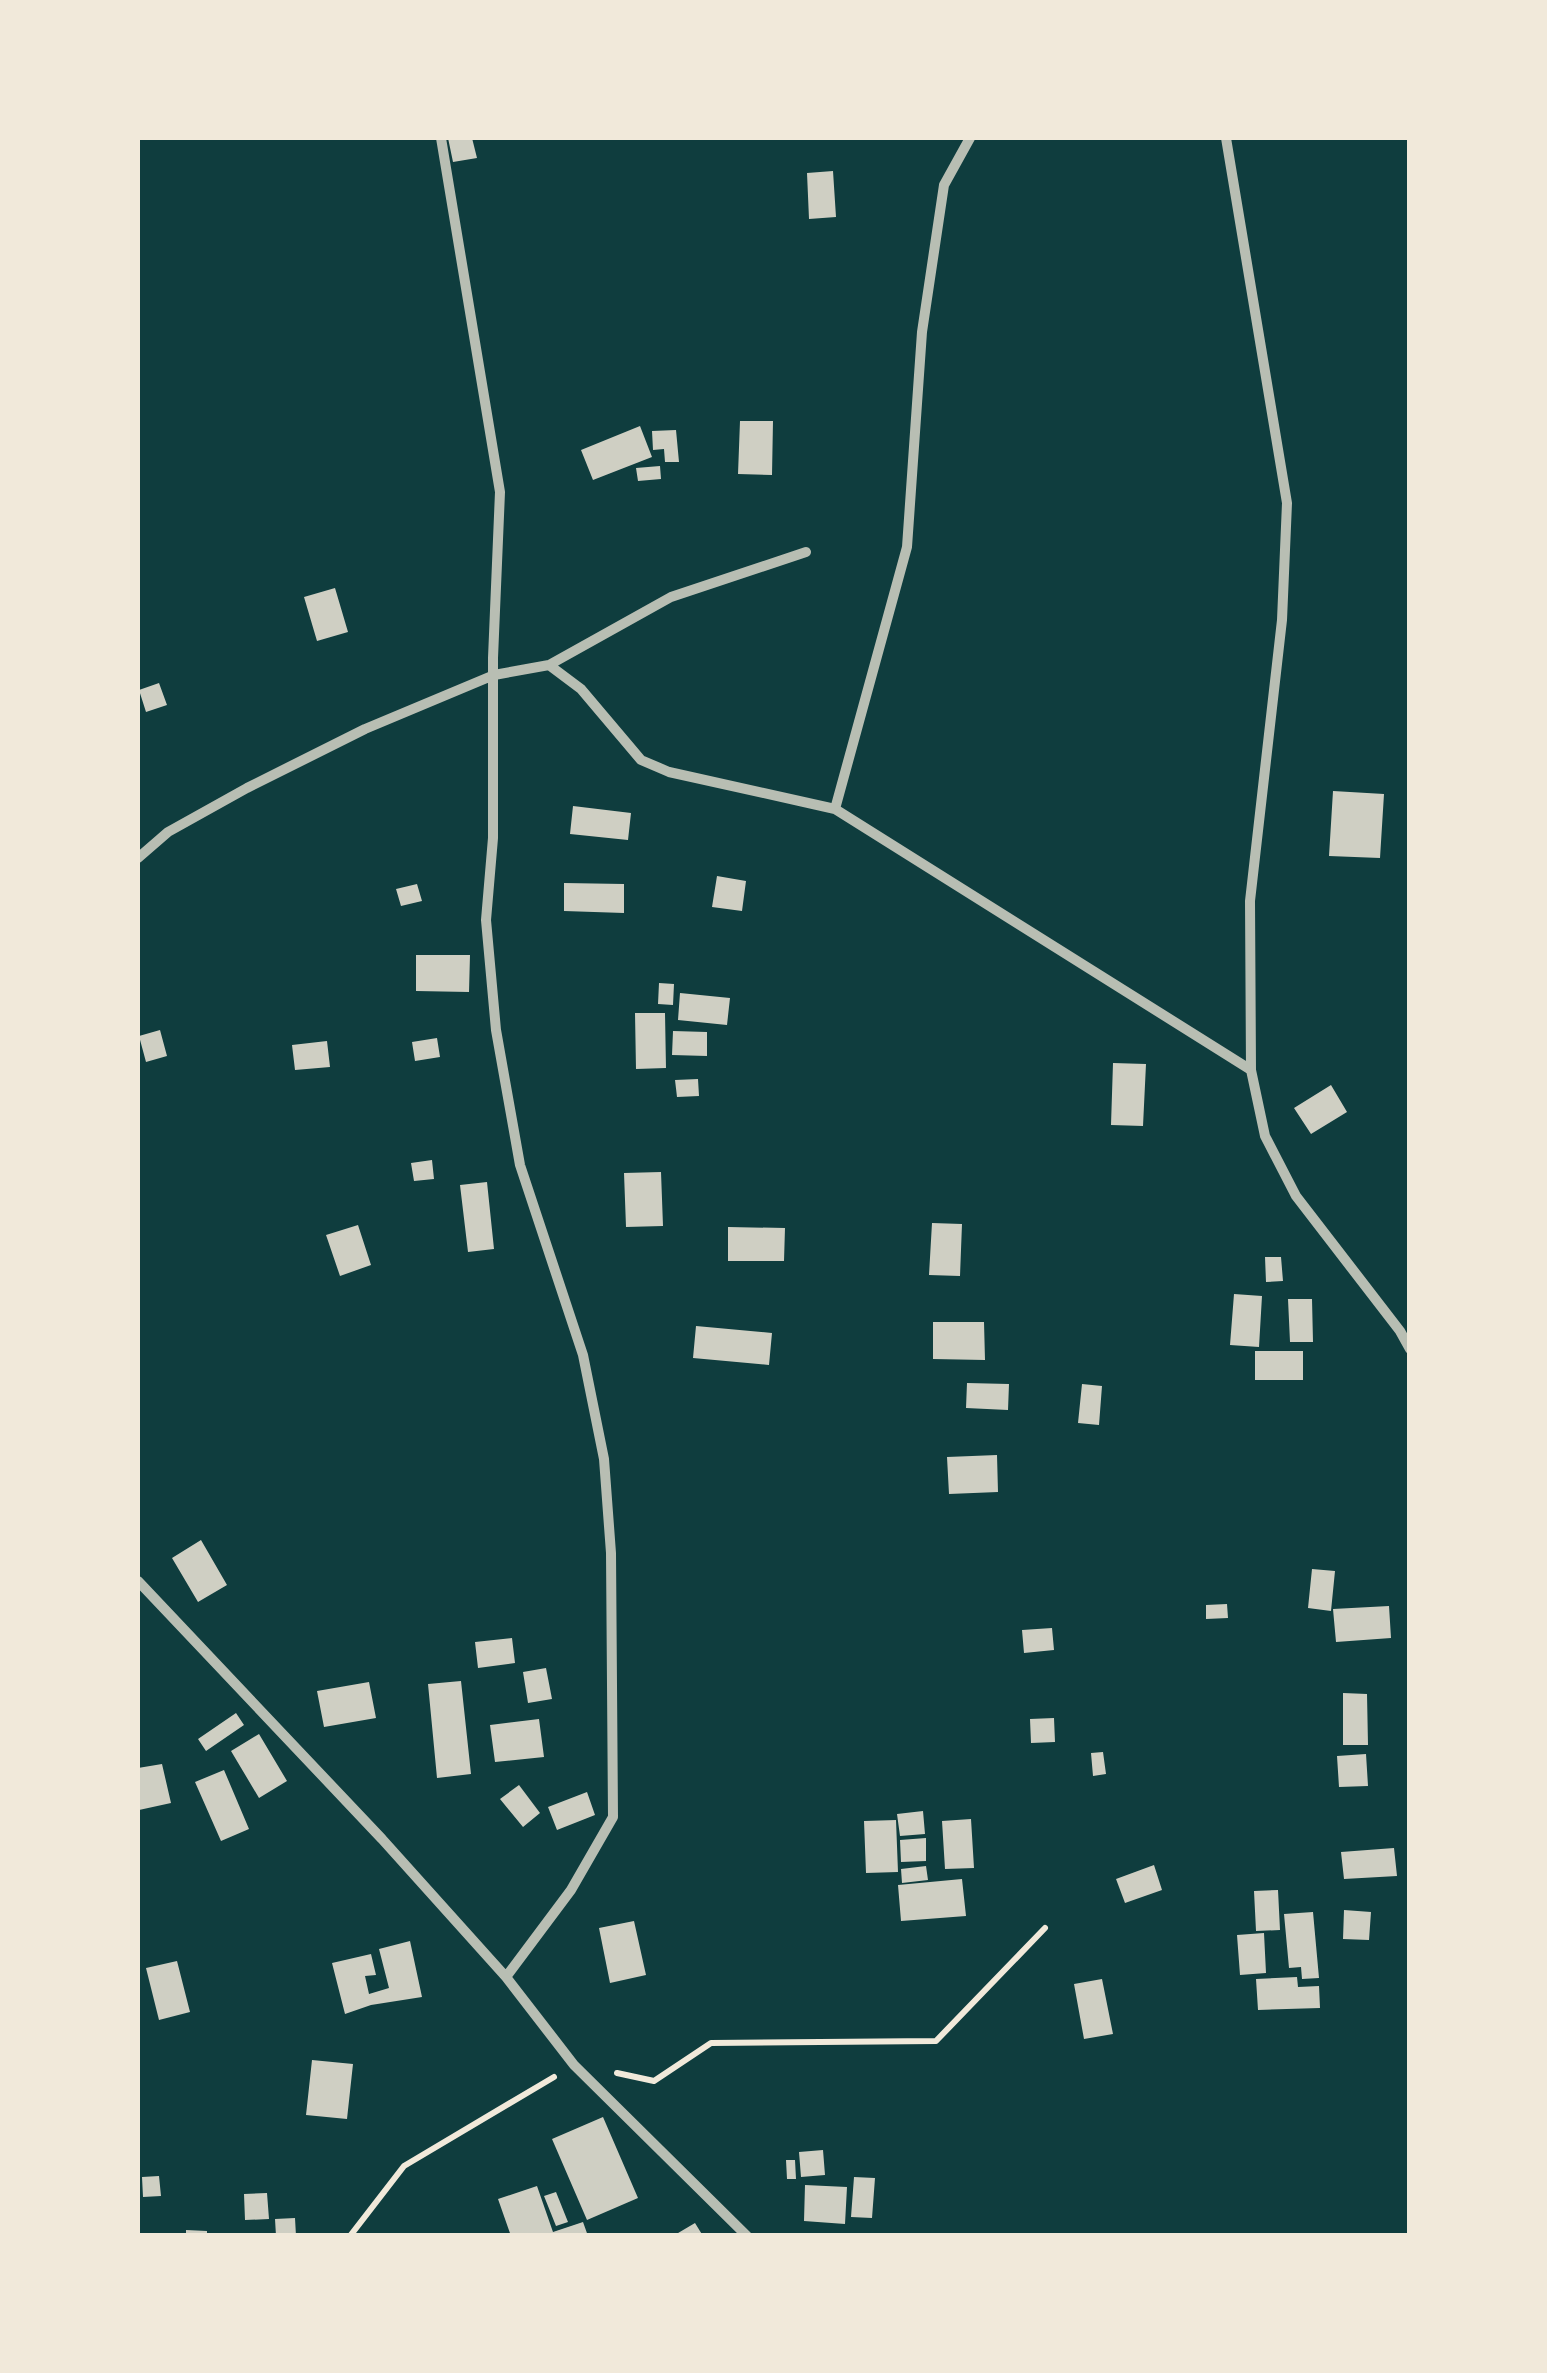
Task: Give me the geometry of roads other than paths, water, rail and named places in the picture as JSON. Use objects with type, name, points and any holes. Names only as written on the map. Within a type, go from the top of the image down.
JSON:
[{"type":"street","points":[[440,138],[500,492],[493,838],[486,920],[496,1030],[520,1165],[583,1356],[604,1459],[611,1568],[612,1817],[571,1890],[506,1977]]},
{"type":"street","points":[[835,809],[907,547],[922,332],[944,185],[970,138]]},
{"type":"street","points":[[1226,138],[1288,503],[1282,620],[1250,901],[1251,1070],[1265,1136],[1296,1196],[1410,1348]]},
{"type":"street","points":[[138,858],[168,832],[364,729],[494,674],[549,665],[671,597],[806,552]]},
{"type":"street","points":[[549,665],[581,690],[641,760],[669,772],[835,809],[1251,1070]]},
{"type":"street","points":[[138,1581],[368,1824],[506,1977],[574,2064],[747,2236]]}]
